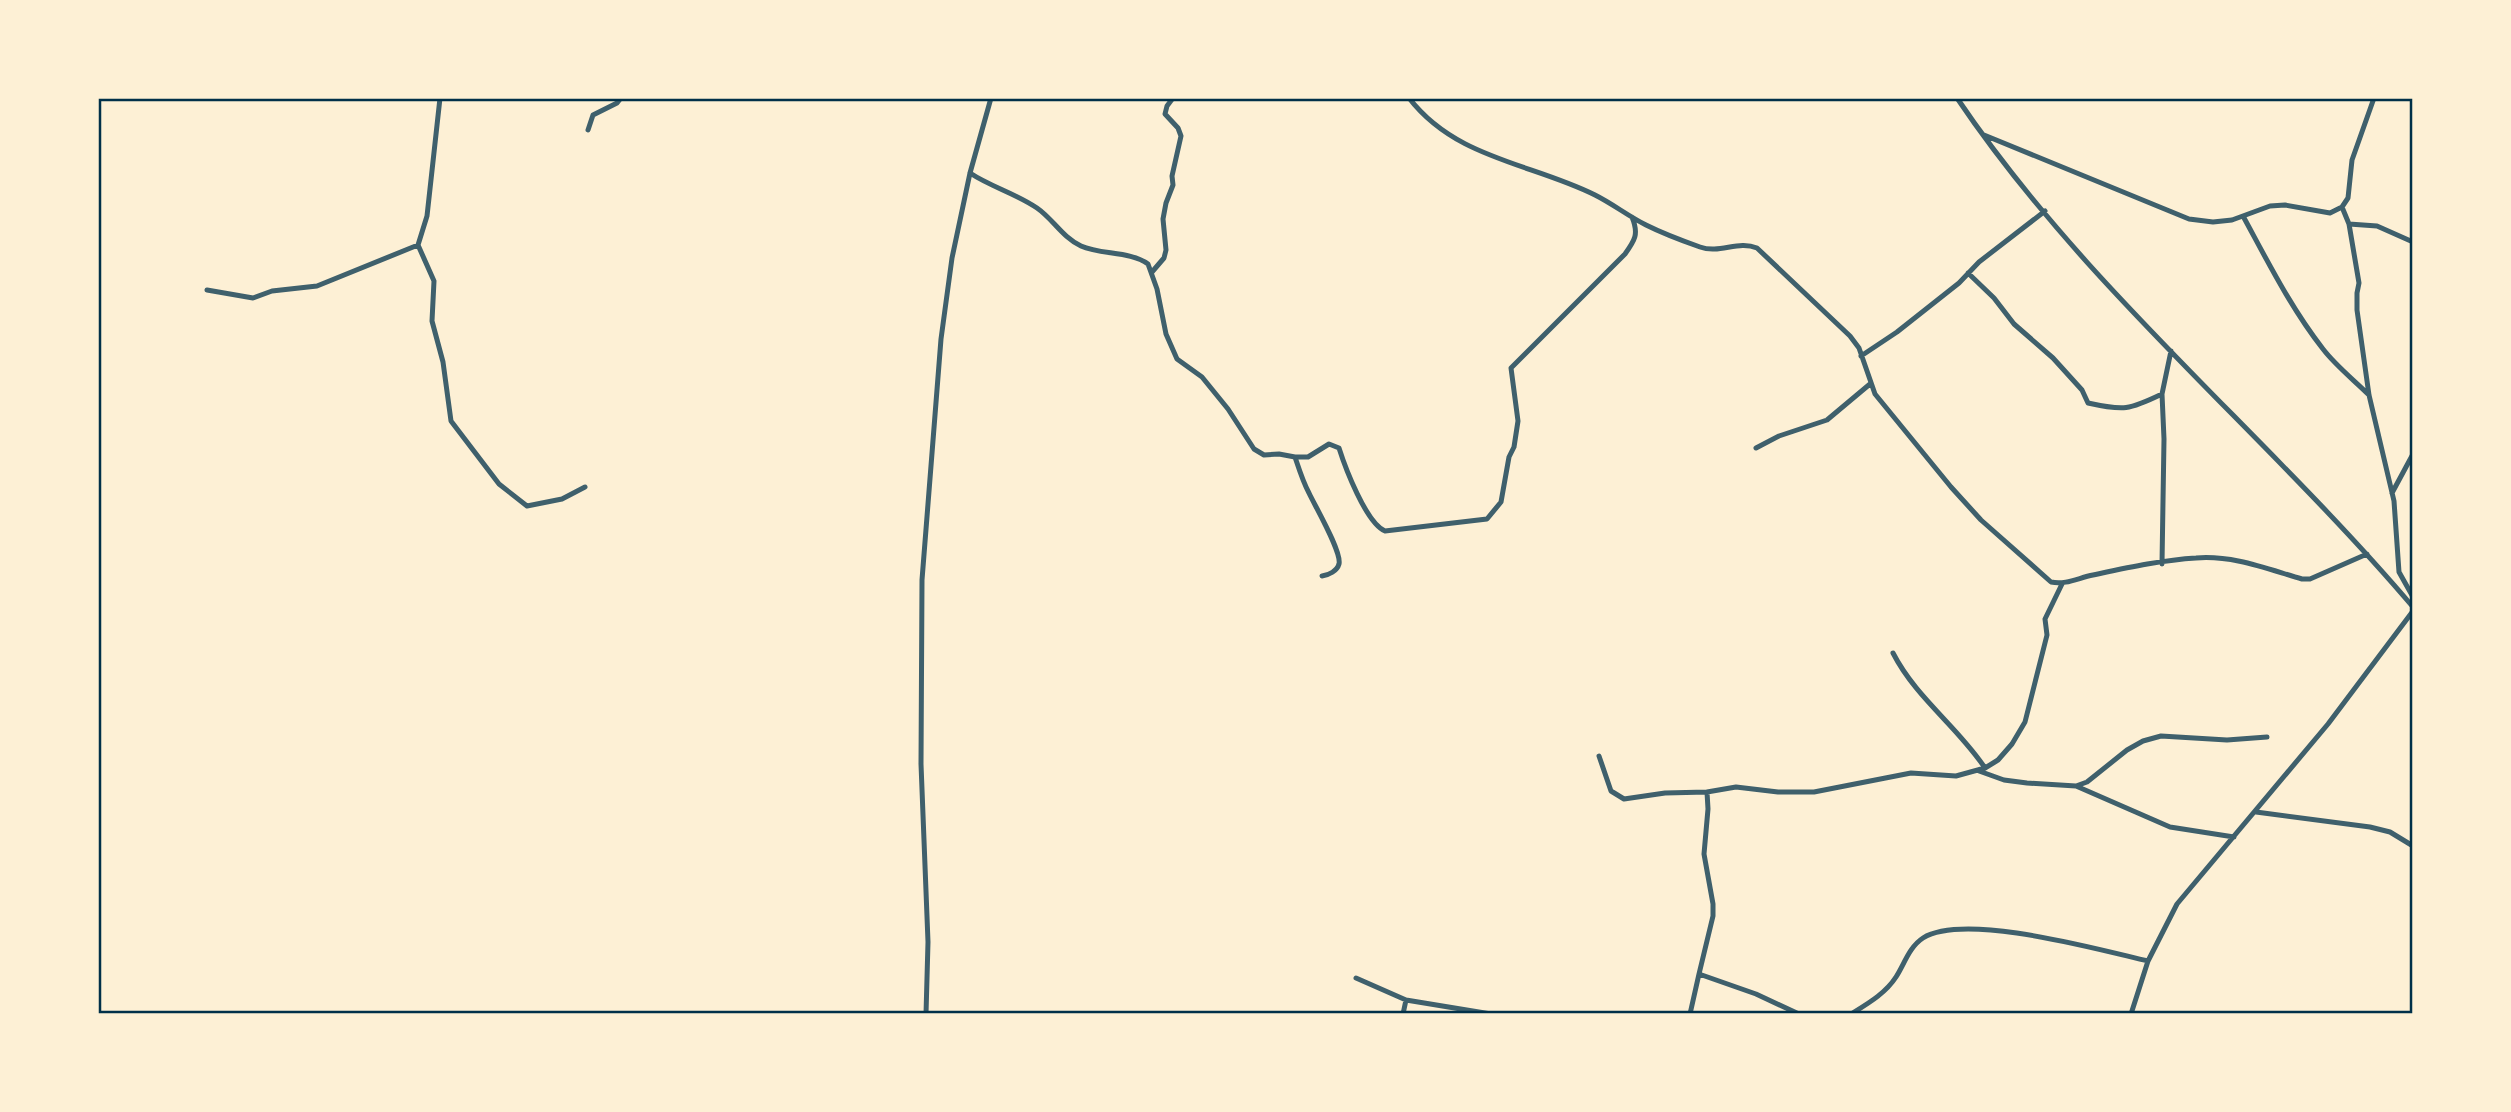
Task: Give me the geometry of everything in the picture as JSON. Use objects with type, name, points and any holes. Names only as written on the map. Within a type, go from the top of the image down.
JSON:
[{"type":"street","points":[[440,98],[428,216],[418,245],[434,281],[432,321],[443,362],[451,421],[499,484],[527,506],[562,499],[585,487]]},
{"type":"street","points":[[588,131],[593,115],[617,103],[621,98]]},
{"type":"street","points":[[926,1014],[928,942],[921,764],[922,580],[941,339],[952,258],[970,173],[991,98]]},
{"type":"street","points":[[1152,272],[1164,258],[1166,250],[1163,219],[1173,186],[1172,177],[1181,136],[1178,128],[1165,114],[1173,98]]},
{"type":"street","points":[[1409,98],[1466,146],[1596,195],[1647,226],[1701,247],[1716,250],[1748,244],[1757,248],[1850,336],[1859,348],[1875,394],[1951,488],[1980,520],[2051,582],[2062,584],[2091,575],[2195,558],[2220,557],[2309,579],[2367,554]]},
{"type":"street","points":[[1957,98],[1982,134],[2097,275],[2367,554],[2413,609],[2328,724],[2177,904],[2148,961],[2132,1014]]},
{"type":"street","points":[[1982,134],[2189,219],[2213,222],[2278,205],[2330,213],[2342,207],[2348,198],[2352,160],[2374,98]]},
{"type":"street","points":[[970,173],[1048,215],[1070,240],[1092,250],[1144,261],[1152,272],[1166,334],[1177,359],[1202,377],[1228,409],[1254,449],[1264,454],[1308,457],[1329,444],[1339,448],[1342,461],[1371,520],[1379,529],[1385,531],[1487,519],[1501,502],[1518,421],[1511,368],[1625,254],[1636,238],[1632,217]]},
{"type":"street","points":[[2342,207],[2349,224],[2359,282],[2357,310],[2369,396],[2392,493],[2399,572],[2413,597]]},
{"type":"street","points":[[1861,356],[1897,332],[2045,211]]},
{"type":"street","points":[[2243,216],[2287,299],[2325,351],[2369,396]]},
{"type":"street","points":[[2349,224],[2377,226],[2413,242]]},
{"type":"street","points":[[207,290],[253,298],[272,291],[317,286],[418,245]]},
{"type":"street","points":[[1968,273],[1994,298],[2014,324],[2053,358],[2082,390],[2088,402],[2116,409],[2134,408],[2162,394]]},
{"type":"street","points":[[2162,564],[2162,394],[2171,350]]},
{"type":"street","points":[[1756,448],[1779,436],[1827,420],[1870,384]]},
{"type":"street","points":[[2392,493],[2413,454]]},
{"type":"street","points":[[1295,457],[1307,490],[1321,513],[1339,554],[1338,567],[1322,576]]},
{"type":"street","points":[[1599,756],[1611,791],[1624,799],[1736,787],[1779,792],[1814,792],[1911,774],[1956,776],[1978,771],[1998,760],[2012,744],[2025,722],[2046,635],[2045,619],[2062,584]]},
{"type":"street","points":[[1893,653],[1913,686],[1985,768]]},
{"type":"street","points":[[2076,786],[2087,782],[2127,750],[2152,739],[2184,736],[2227,740],[2267,737]]},
{"type":"street","points":[[1978,771],[2004,780],[2076,786],[2171,827],[2234,836]]},
{"type":"street","points":[[1690,1014],[1713,916],[1704,854],[1707,792]]},
{"type":"street","points":[[2256,812],[2370,827],[2390,832],[2413,846]]},
{"type":"street","points":[[1851,1014],[1890,986],[1919,941],[1937,933],[1975,929],[2042,937],[2148,961]]},
{"type":"street","points":[[1699,974],[1756,993],[1799,1014]]},
{"type":"street","points":[[1356,978],[1406,1000],[1491,1014]]},
{"type":"street","points":[[1403,1014],[1406,1000]]}]
